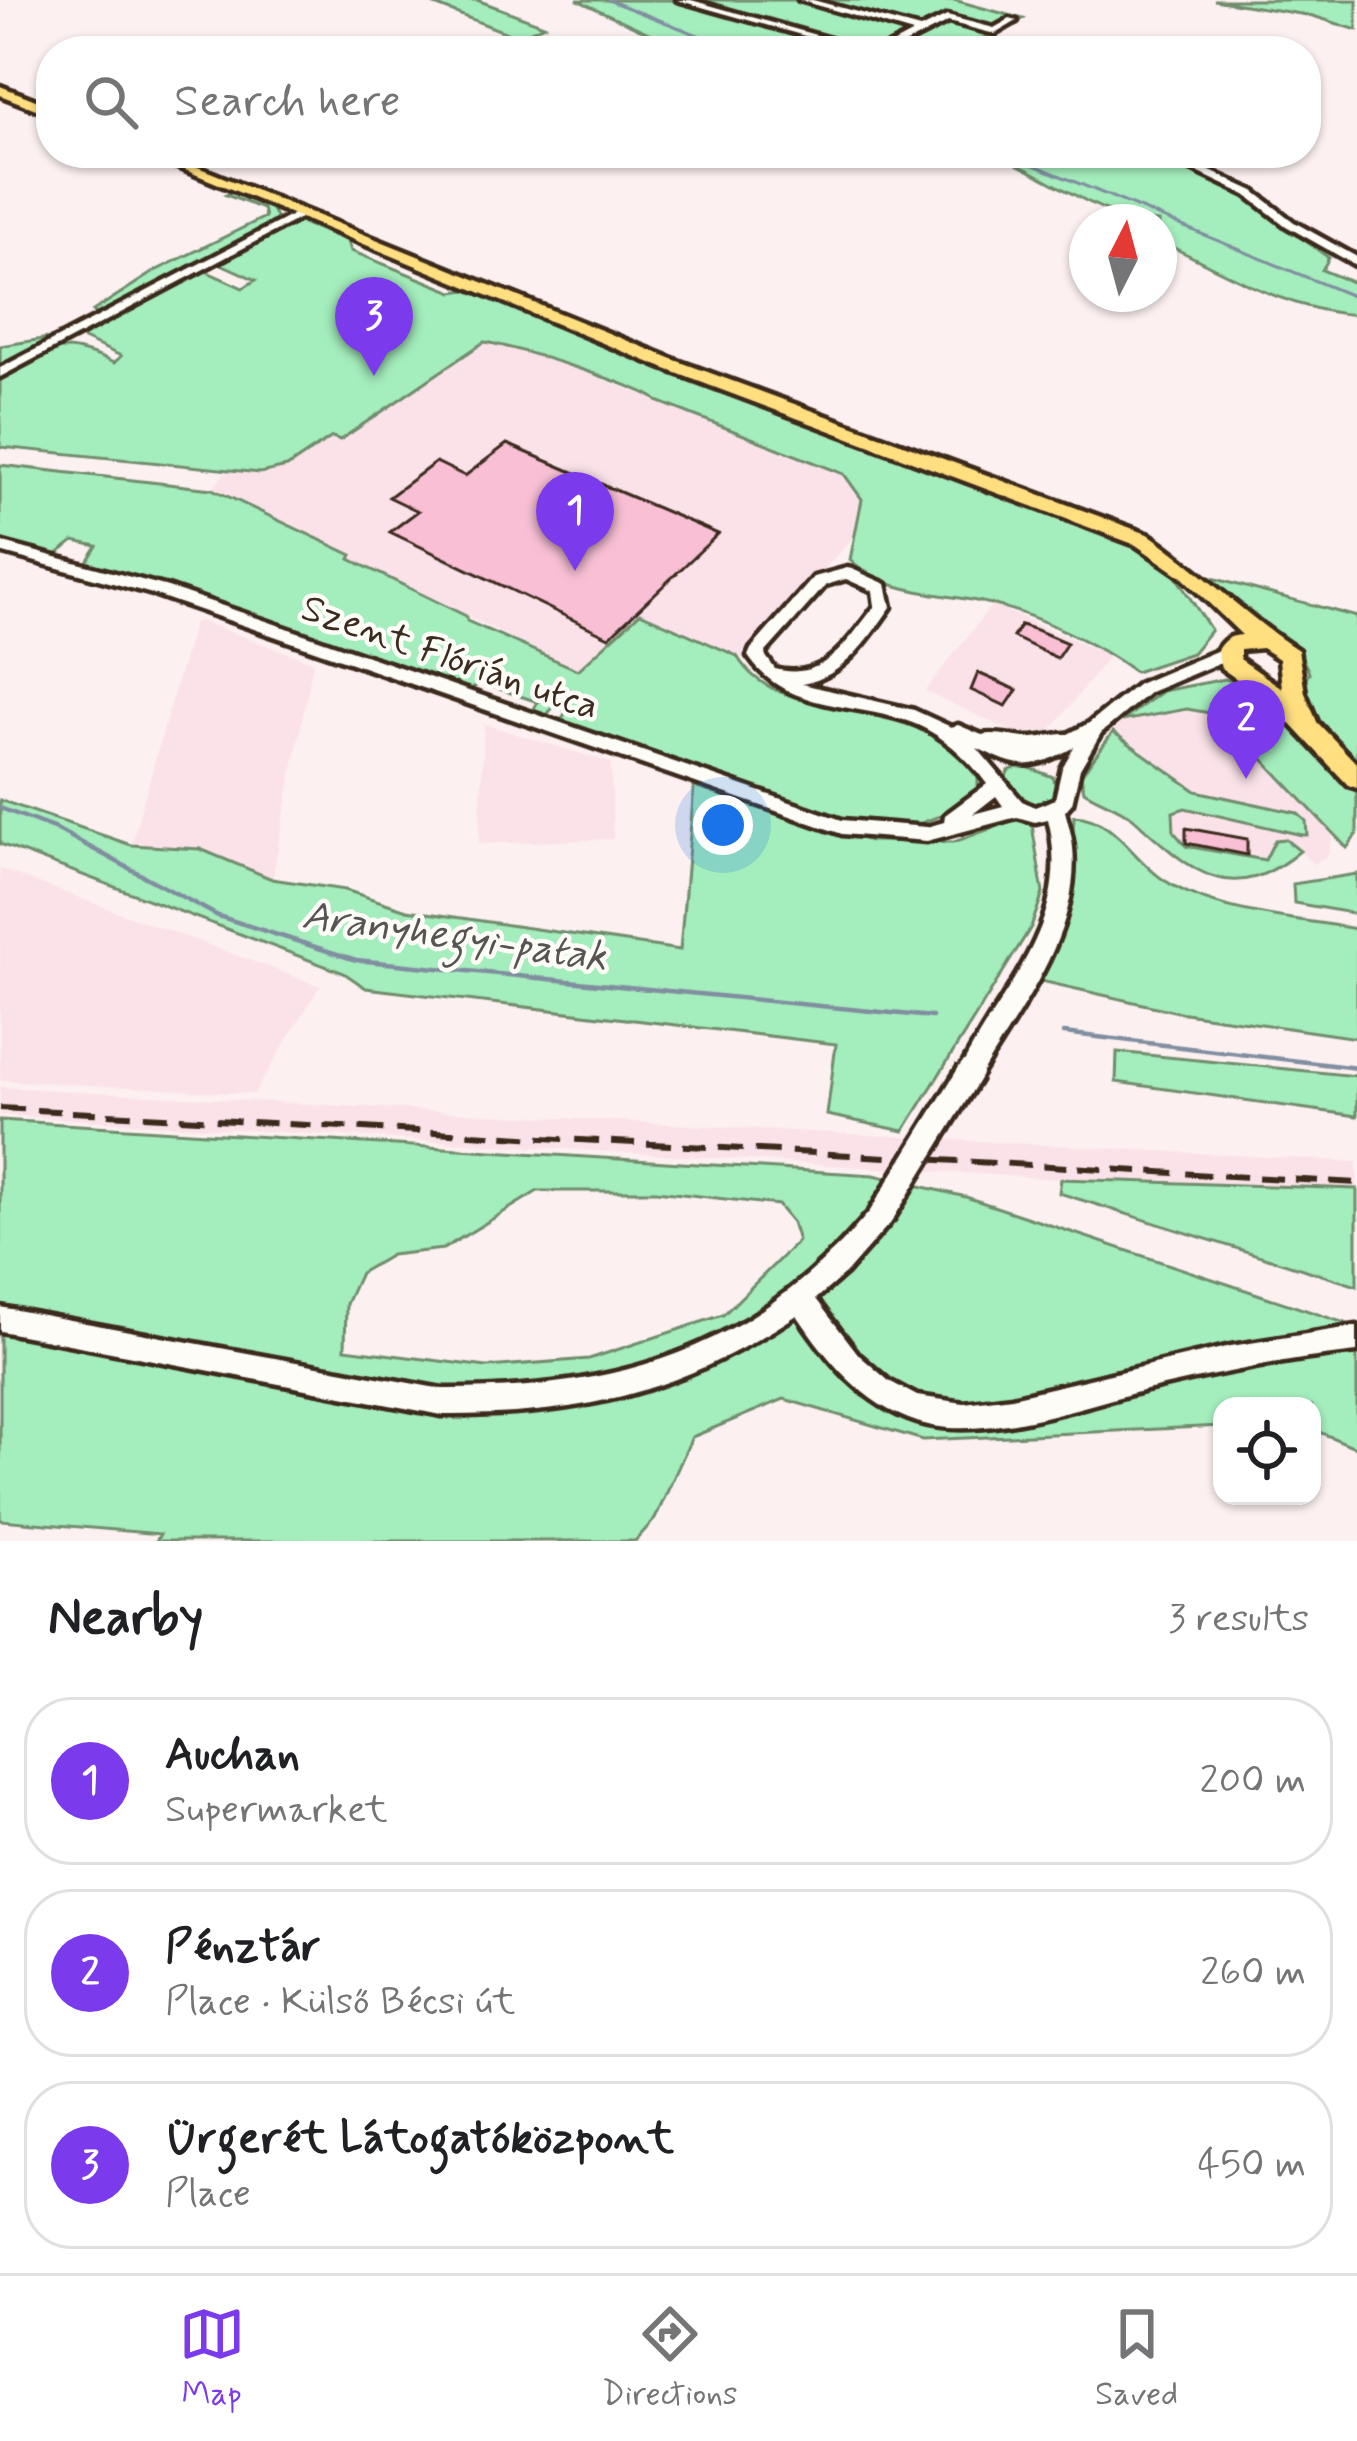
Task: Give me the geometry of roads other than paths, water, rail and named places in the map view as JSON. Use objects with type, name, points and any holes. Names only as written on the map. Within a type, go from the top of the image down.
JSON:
[{"type":"main road","points":[[0,90],[36,105]]},
{"type":"main road","points":[[188,168],[669,364],[1113,526],[1169,555],[1264,640],[1289,655],[1294,693],[1308,729]]},
{"type":"main road","points":[[1207,589],[1228,621],[1231,648],[1250,679],[1357,779]]},
{"type":"main road","points":[[1231,648],[1264,640]]},
{"type":"main road","points":[[1250,679],[1280,683],[1293,674]]},
{"type":"street","points":[[681,0],[813,36]]},
{"type":"street","points":[[803,0],[921,32]]},
{"type":"street","points":[[913,36],[947,19],[995,31],[1013,21]]},
{"type":"street","points":[[1195,168],[1250,193],[1290,224],[1357,262]]},
{"type":"street","points":[[263,199],[281,213],[277,226]]},
{"type":"street","points":[[0,373],[300,214]]},
{"type":"street","name":"Szent Flórián utca","points":[[0,548],[161,591],[807,817],[877,832],[927,834],[1023,810]]},
{"type":"street","points":[[777,676],[802,681],[832,667],[884,602],[872,581],[847,573],[820,581],[759,649],[758,662],[777,676],[825,699],[919,717],[968,749],[995,784],[1061,848]]},
{"type":"street","points":[[995,784],[1000,767],[1056,752],[1095,728],[1128,698],[1231,648]]},
{"type":"street","points":[[832,667],[831,680],[844,696],[901,705],[1023,759],[1051,766],[1065,781]]},
{"type":"street","points":[[1161,681],[1250,679]]},
{"type":"street","points":[[948,725],[1002,742],[1031,745],[1095,728]]},
{"type":"street","points":[[1023,810],[1055,809],[1066,796],[1065,781],[1095,728]]},
{"type":"street","name":"Szent Flórián utca","points":[[877,832],[954,819],[995,784]]},
{"type":"street","points":[[0,1319],[390,1394],[514,1404],[600,1394],[664,1376],[729,1347],[801,1299],[850,1256],[881,1216],[970,1072],[1057,917],[1061,848],[1055,809]]},
{"type":"street","points":[[801,1299],[848,1365],[871,1385],[921,1411],[954,1415],[1000,1412],[1106,1385],[1357,1339]]},
{"type":"waterway","points":[[608,0],[700,36]]},
{"type":"waterway","points":[[1041,168],[1357,298]]},
{"type":"waterway","name":"Aranyhegyi-patak","points":[[0,808],[56,829],[218,916],[356,960],[932,1017]]},
{"type":"waterway","name":"Aranyhegyi-patak","points":[[1064,1033],[1357,1068]]},
{"type":"railway","points":[[0,1108],[1357,1183]]},
{"type":"place","name":"Ürgerét Látogatóközpont","points":[[374,376]]},
{"type":"place","name":"Auchan","points":[[575,571]]},
{"type":"place","name":"Pénztár","points":[[1246,779]]}]
